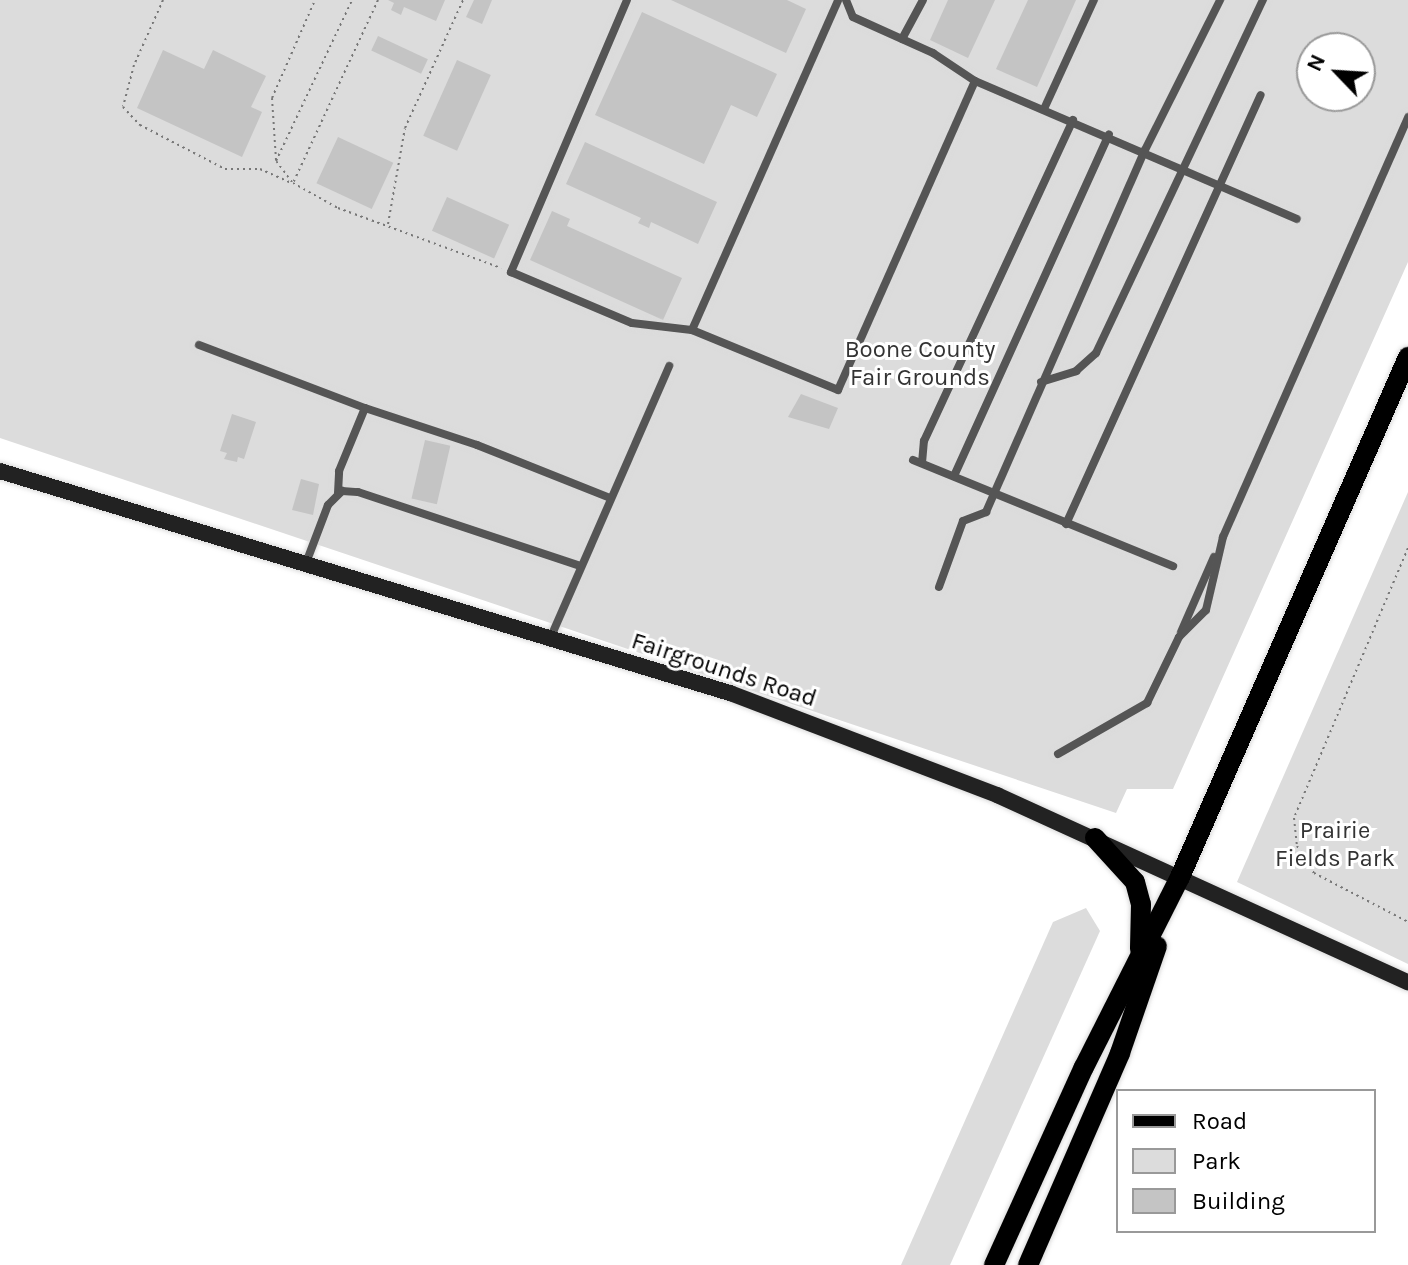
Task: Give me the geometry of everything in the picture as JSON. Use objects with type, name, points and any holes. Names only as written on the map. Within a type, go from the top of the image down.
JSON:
[{"type":"main road","points":[[994,1265],[1180,877],[1408,357]]},
{"type":"main road","name":"Fairgrounds Road","points":[[0,471],[730,693],[1095,838],[1408,982]]},
{"type":"main road","points":[[1095,838],[1135,882],[1143,929],[1139,959]]},
{"type":"main road","points":[[1028,1265],[1120,1053],[1180,877]]},
{"type":"lane","points":[[627,0],[511,272],[632,323],[692,330],[838,390],[975,81]]},
{"type":"lane","points":[[692,330],[838,0]]},
{"type":"lane","points":[[846,0],[853,17],[902,39],[975,81],[1145,150],[1297,219]]},
{"type":"lane","points":[[902,39],[923,0]]},
{"type":"lane","points":[[1044,109],[1094,0]]},
{"type":"lane","points":[[939,587],[963,521],[986,512],[1145,150],[1220,0]]},
{"type":"lane","points":[[1041,382],[1076,371],[1096,353],[1263,0]]},
{"type":"lane","points":[[1066,524],[1261,95]]},
{"type":"lane","points":[[1058,754],[1147,703],[1408,117]]},
{"type":"lane","points":[[1073,120],[917,462],[954,476],[992,496],[1173,566]]},
{"type":"lane","points":[[954,476],[1109,135]]},
{"type":"lane","points":[[199,345],[365,408],[477,445],[610,498]]},
{"type":"lane","points":[[550,640],[669,366]]},
{"type":"lane","points":[[306,563],[328,505],[338,493],[339,471],[365,408]]},
{"type":"lane","points":[[338,493],[358,492],[580,566]]},
{"type":"lane","points":[[1179,637],[1206,610],[1223,537]]},
{"type":"path","points":[[163,0],[134,65],[123,107],[140,125],[225,169],[260,169],[338,208],[511,272]]},
{"type":"path","points":[[293,183],[276,161],[272,98],[315,0]]},
{"type":"path","points":[[276,161],[352,0]]},
{"type":"path","points":[[293,183],[378,0]]},
{"type":"path","points":[[388,225],[405,128],[463,0]]},
{"type":"path","points":[[1408,548],[1294,818],[1297,846],[1314,873],[1408,922]]},
{"type":"green space","name":"Boone County Fair Grounds","points":[[0,0],[1408,0],[1408,262],[1173,789],[1127,789],[1116,813],[0,438]]},
{"type":"green space","name":"Prairie Fields Park","points":[[1408,492],[1408,964],[1237,882]]},
{"type":"green space","points":[[1086,908],[1100,931],[950,1265],[901,1265],[1053,922]]},
{"type":"building","points":[[388,0],[445,0],[436,21],[404,7],[401,15],[391,10],[394,3]]},
{"type":"building","points":[[474,0],[492,0],[482,24],[466,17]]},
{"type":"building","points":[[671,0],[787,0],[806,9],[786,53]]},
{"type":"building","points":[[948,0],[995,0],[968,58],[930,40]]},
{"type":"building","points":[[1028,0],[1076,0],[1037,87],[996,69]]},
{"type":"building","points":[[642,12],[777,74],[757,117],[731,105],[704,164],[595,115]]},
{"type":"building","points":[[378,36],[428,59],[421,74],[371,51]]},
{"type":"building","points":[[163,50],[204,69],[213,50],[266,76],[251,107],[262,112],[242,157],[137,108]]},
{"type":"building","points":[[457,60],[491,75],[457,151],[423,136]]},
{"type":"building","points":[[338,137],[393,163],[372,209],[316,183]]},
{"type":"building","points":[[585,142],[717,202],[698,244],[651,222],[649,228],[638,223],[641,218],[566,184]]},
{"type":"building","points":[[447,197],[509,225],[494,258],[432,231]]},
{"type":"building","points":[[552,211],[570,219],[567,226],[682,278],[663,320],[530,260]]},
{"type":"building","points":[[801,394],[838,408],[829,429],[788,417]]},
{"type":"building","points":[[232,414],[256,422],[244,459],[238,457],[237,462],[224,459],[227,453],[220,451]]},
{"type":"building","points":[[425,440],[450,446],[437,504],[412,498]]},
{"type":"building","points":[[301,479],[319,484],[313,515],[292,510]]}]
